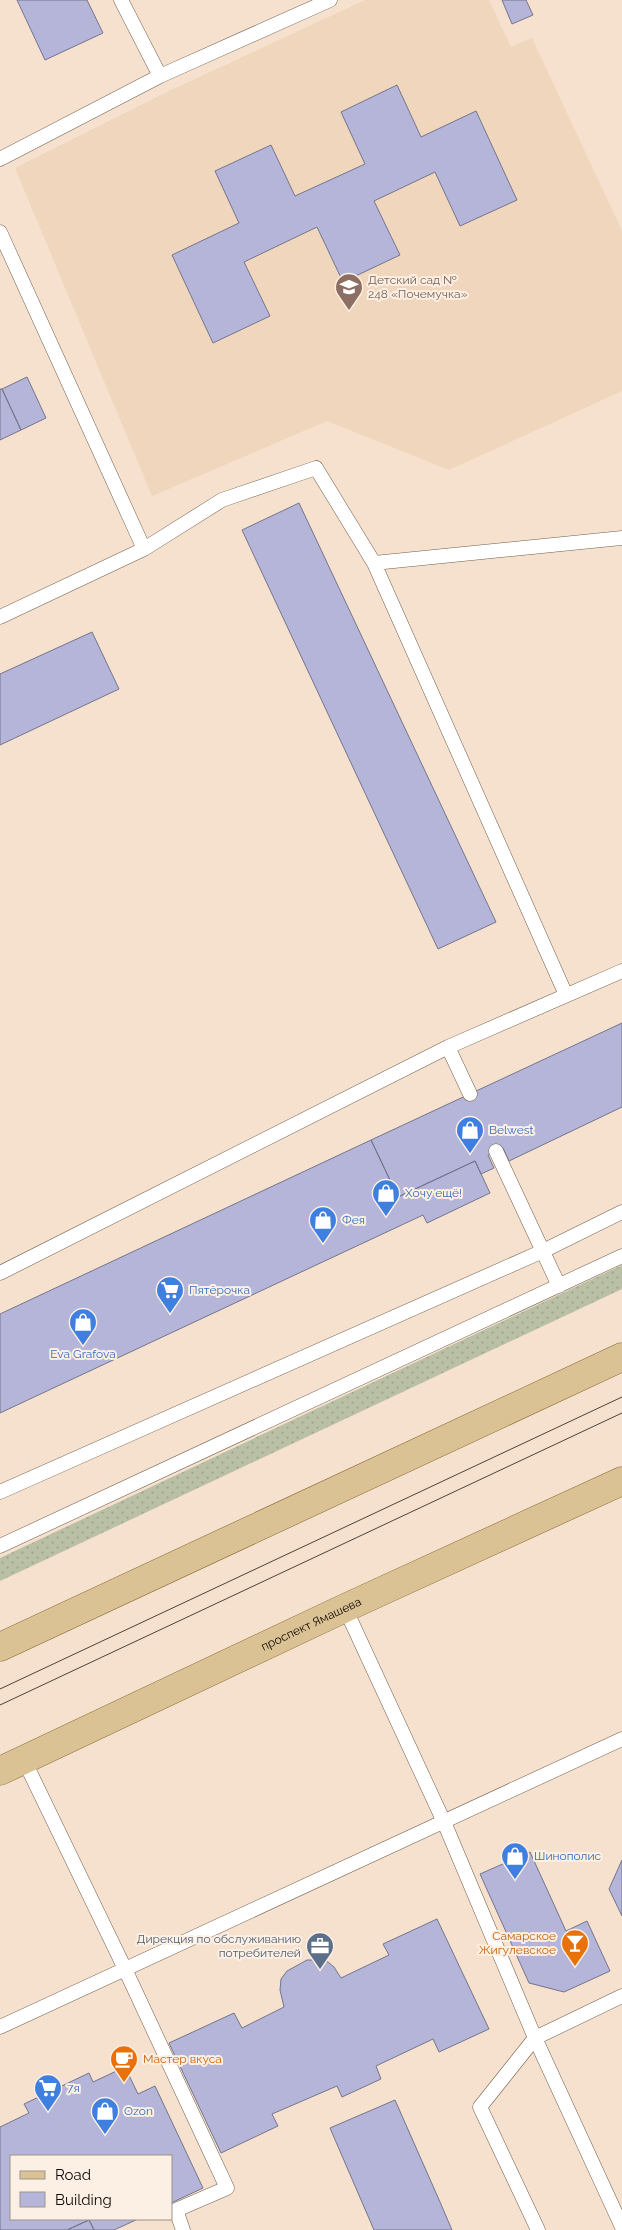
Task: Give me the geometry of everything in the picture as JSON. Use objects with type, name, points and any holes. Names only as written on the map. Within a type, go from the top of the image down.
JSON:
[{"type":"main road","points":[[0,1647],[622,1358]]},
{"type":"main road","name":"проспект Ямашева","points":[[0,1771],[345,1608],[622,1481]]},
{"type":"lane","points":[[121,0],[160,76]]},
{"type":"lane","points":[[0,159],[160,76],[330,0]]},
{"type":"lane","points":[[0,232],[144,549]]},
{"type":"lane","points":[[0,617],[144,549],[222,500],[316,468],[374,563],[566,995]]},
{"type":"lane","points":[[374,563],[622,538]]},
{"type":"lane","points":[[0,1273],[448,1047],[622,971]]},
{"type":"lane","points":[[448,1047],[470,1094]]},
{"type":"lane","points":[[496,1151],[559,1286]]},
{"type":"lane","points":[[0,1492],[543,1251],[622,1212]]},
{"type":"lane","points":[[0,1546],[622,1256]]},
{"type":"lane","points":[[345,1608],[444,1822],[535,2038],[622,2227]]},
{"type":"lane","points":[[0,2027],[622,1739]]},
{"type":"lane","points":[[24,1760],[125,1969],[227,2188],[176,2210],[183,2230]]},
{"type":"lane","points":[[538,2230],[480,2107],[535,2038],[622,1996]]},
{"type":"shaded area","name":"Детский сад № 248 «Почемучка»","points":[[365,0],[489,0],[511,47],[532,38],[622,231],[622,391],[449,470],[327,421],[152,496],[15,168],[165,93]]},
{"type":"green space","points":[[622,1265],[622,1289],[0,1581],[0,1558]]},
{"type":"building","points":[[17,0],[87,0],[103,33],[45,60]]},
{"type":"building","points":[[502,0],[526,0],[533,15],[512,24]]},
{"type":"building","points":[[397,85],[421,137],[476,111],[517,200],[460,226],[435,172],[374,201],[400,255],[343,282],[317,227],[244,262],[270,316],[213,343],[172,255],[239,223],[215,171],[271,145],[295,196],[365,164],[341,112]]},
{"type":"building","points":[[27,377],[46,418],[21,430],[2,389]]},
{"type":"building","points":[[0,389],[2,389],[21,430],[0,440]]},
{"type":"building","points":[[299,503],[496,922],[438,949],[242,530]]},
{"type":"building","points":[[92,632],[119,689],[0,745],[0,674]]},
{"type":"building","points":[[622,1023],[622,1107],[509,1161],[503,1148],[488,1155],[494,1168],[481,1174],[475,1161],[398,1197],[371,1140]]},
{"type":"building","points":[[371,1140],[398,1197],[475,1161],[490,1193],[427,1223],[423,1215],[0,1413],[0,1314]]},
{"type":"building","points":[[530,1852],[566,1931],[587,1921],[610,1971],[564,1992],[529,1983],[480,1874]]},
{"type":"building","points":[[622,1860],[622,1916],[609,1889]]},
{"type":"building","points":[[437,1919],[489,2029],[439,2052],[433,2039],[376,2066],[381,2079],[342,2097],[337,2086],[272,2114],[278,2126],[221,2153],[169,2043],[234,2013],[242,2028],[284,2007],[280,1990],[281,1979],[287,1971],[307,1960],[323,1960],[328,1962],[334,1967],[341,1978],[389,1955],[383,1944]]},
{"type":"building","points":[[125,2067],[138,2094],[155,2086],[203,2188],[172,2203],[172,2155],[10,2155],[10,2220],[89,2220],[67,2230],[0,2230],[0,2127],[29,2113],[24,2104],[89,2073],[93,2082]]},
{"type":"building","points":[[395,2100],[452,2230],[374,2230],[330,2128]]},
{"type":"building","points":[[89,2220],[136,2220],[114,2230],[94,2230]]},
{"type":"building","points":[[89,2220],[94,2230],[67,2230]]},
{"type":"tram line","points":[[0,1689],[622,1397]]},
{"type":"tram line","points":[[0,1705],[622,1413]]},
{"type":"place","name":"Детский сад № 248 «Почемучка»","points":[[349,311]]},
{"type":"place","name":"Belwest","points":[[470,1154]]},
{"type":"place","name":"Хочу ещё!","points":[[386,1217]]},
{"type":"place","name":"Фея","points":[[323,1244]]},
{"type":"place","name":"Пятёрочка","points":[[170,1314]]},
{"type":"place","name":"Eva Grafova","points":[[83,1346]]},
{"type":"place","name":"Шинополис","points":[[515,1880]]},
{"type":"place","name":"Самарское Жигулевское","points":[[575,1967]]},
{"type":"place","name":"Дирекция по обслуживанию потребителей","points":[[320,1970]]},
{"type":"place","name":"Мастер вкуса","points":[[124,2083]]},
{"type":"place","name":"7я","points":[[48,2112]]},
{"type":"place","name":"Ozon","points":[[105,2135]]}]
